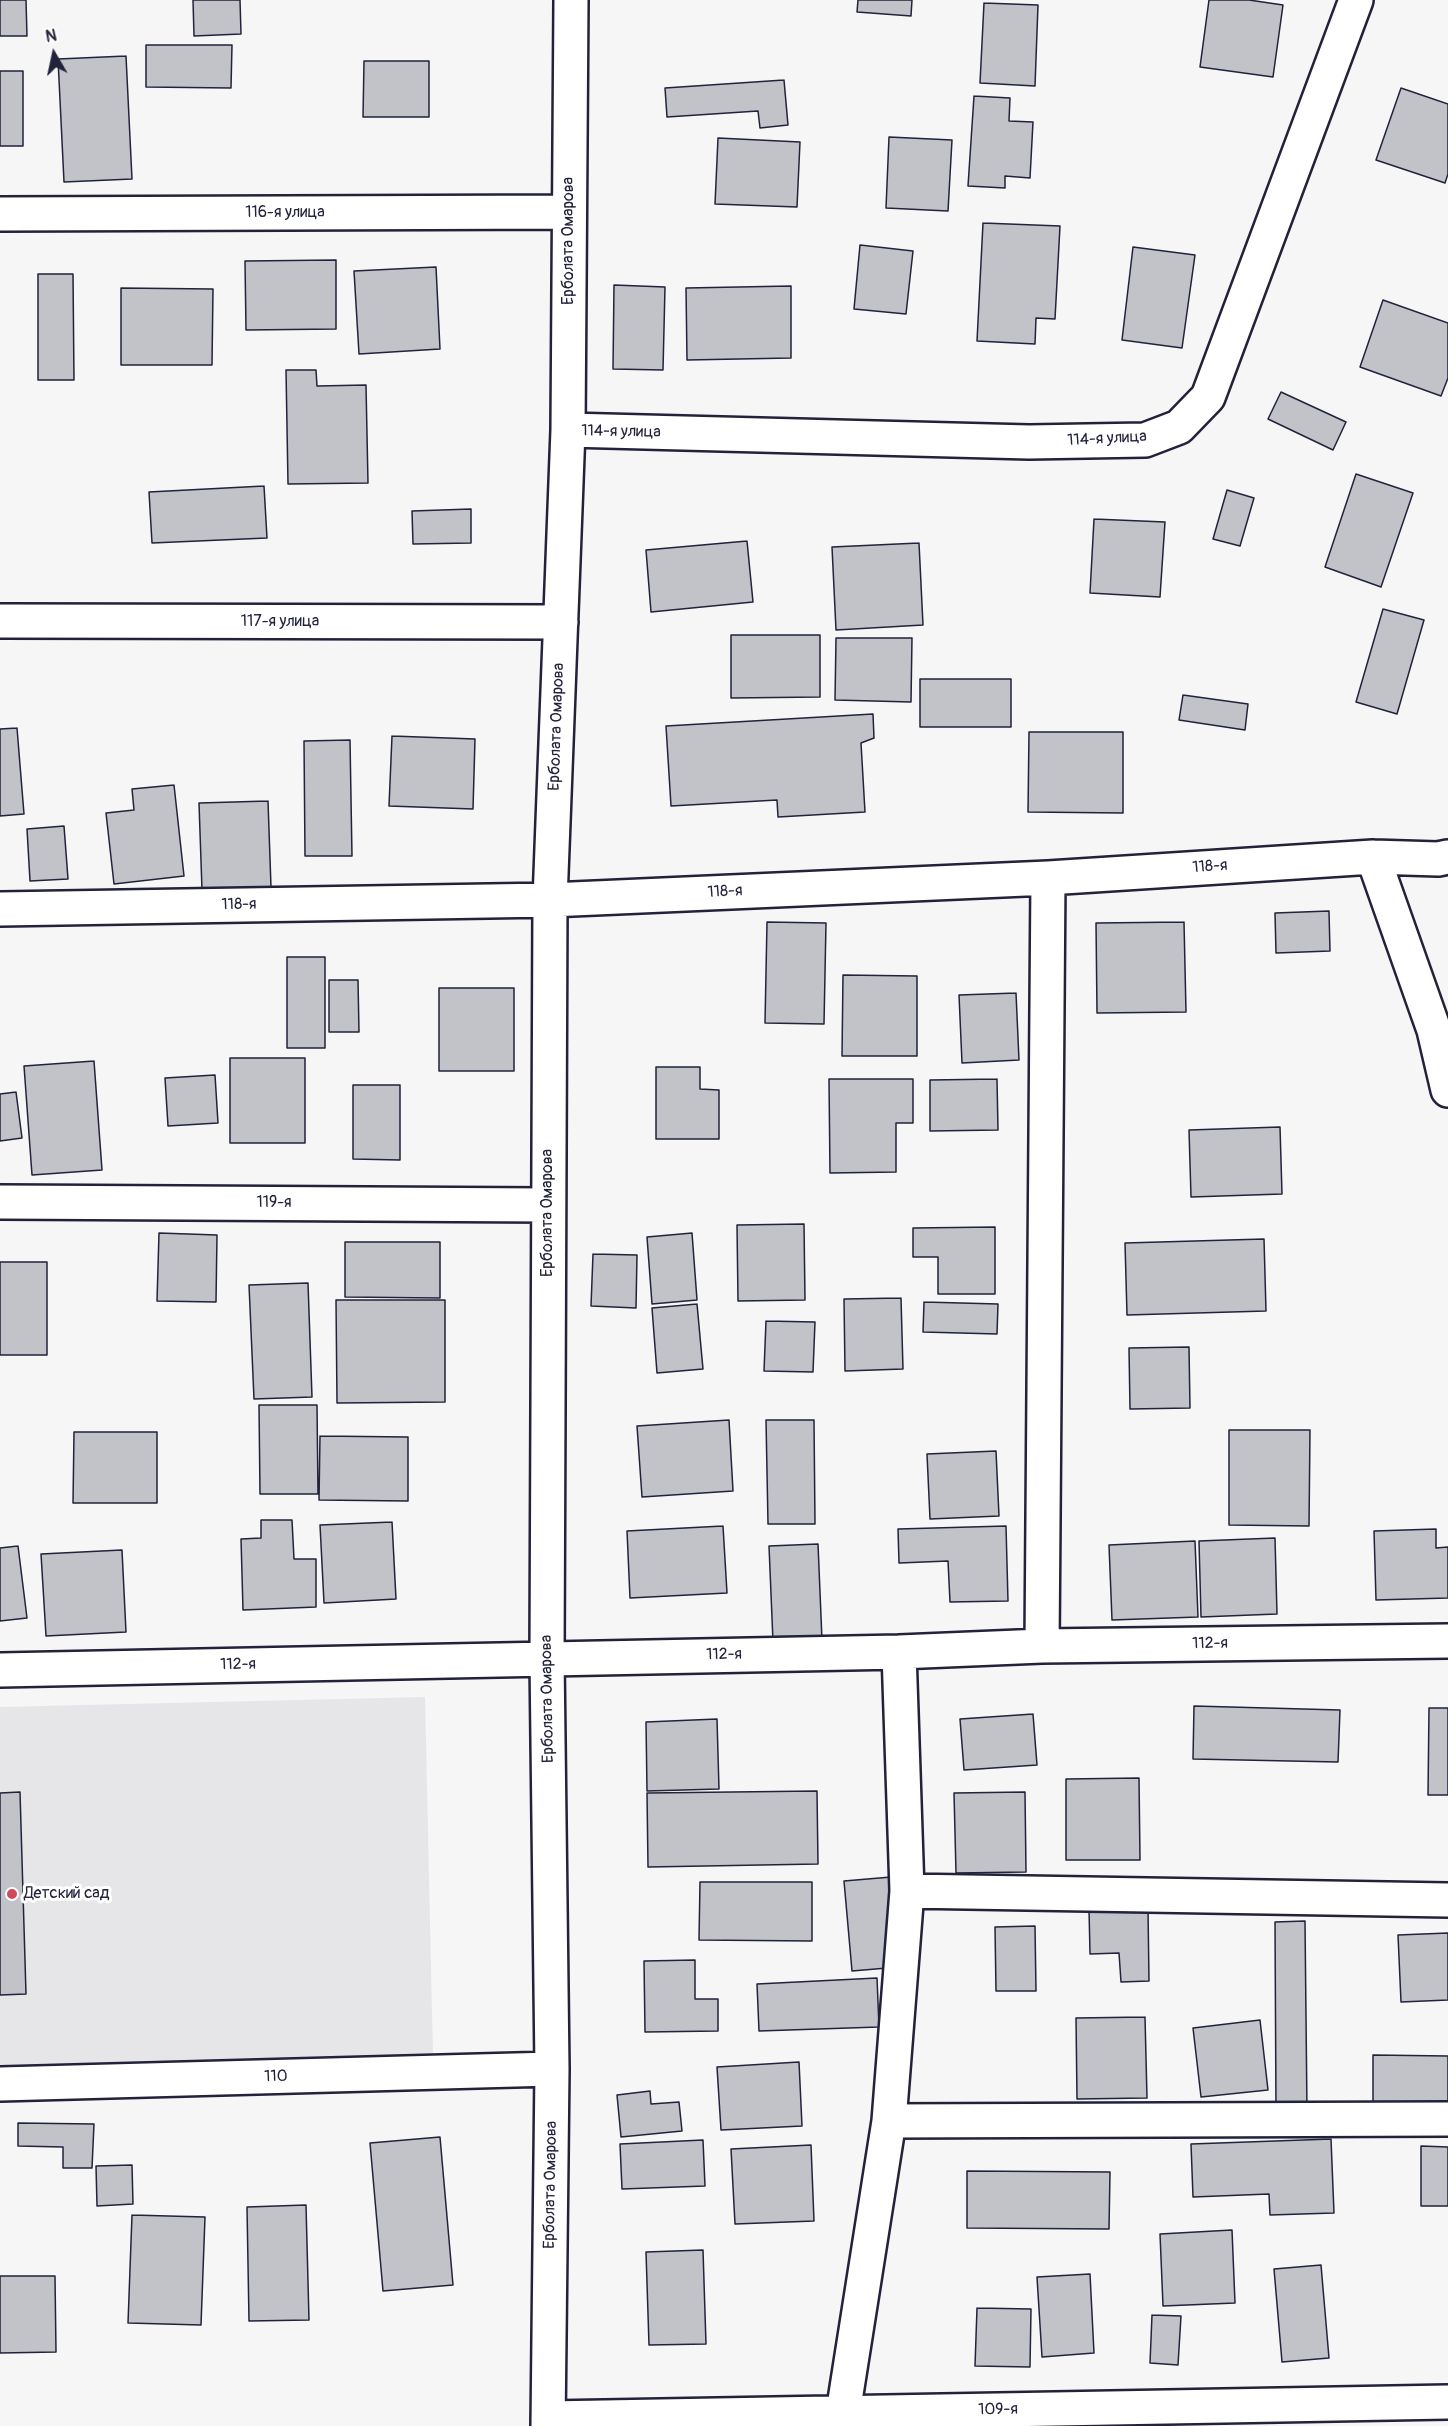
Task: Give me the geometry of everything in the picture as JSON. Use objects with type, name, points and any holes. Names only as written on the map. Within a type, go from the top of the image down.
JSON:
[{"type":"street","name":"Ерболата Омарова","points":[[548,2422],[552,2069],[547,1658],[550,900],[568,430],[572,0]]},
{"type":"street","name":"114-я улица","points":[[568,430],[1029,442],[1145,440],[1179,427],[1208,397],[1356,0]]},
{"type":"street","name":"116-я улица","points":[[0,214],[570,212]]},
{"type":"street","name":"117-я улица","points":[[0,621],[561,622]]},
{"type":"street","name":"118-я","points":[[0,909],[550,900],[1048,878],[1373,857],[1438,860],[1448,857]]},
{"type":"street","points":[[1373,857],[1441,1021],[1448,1090]]},
{"type":"street","points":[[1042,1646],[1048,878]]},
{"type":"street","name":"119-я","points":[[0,1202],[548,1205]]},
{"type":"street","name":"112-я","points":[[0,1670],[899,1652],[1042,1646],[1448,1641]]},
{"type":"street","points":[[843,2413],[889,2121],[907,1891],[899,1652]]},
{"type":"street","points":[[907,1891],[1448,1900]]},
{"type":"street","name":"110","points":[[0,2084],[552,2069]]},
{"type":"street","points":[[889,2121],[1448,2119]]},
{"type":"street","name":"109-я","points":[[548,2422],[843,2413],[1448,2402]]},
{"type":"shaded area","points":[[425,1697],[433,2056],[0,2066],[0,1707]]},
{"type":"building","points":[[0,0],[26,0],[27,36],[0,36]]},
{"type":"building","points":[[193,0],[240,0],[241,34],[194,36]]},
{"type":"building","points":[[858,0],[912,0],[911,16],[857,12]]},
{"type":"building","points":[[1209,0],[1249,0],[1283,5],[1273,77],[1200,67]]},
{"type":"building","points":[[984,3],[1038,5],[1035,86],[980,83]]},
{"type":"building","points":[[146,45],[232,45],[231,88],[146,87]]},
{"type":"building","points":[[126,56],[132,179],[64,182],[58,59]]},
{"type":"building","points":[[364,61],[429,61],[429,117],[363,117]]},
{"type":"building","points":[[0,71],[23,71],[23,146],[0,146]]},
{"type":"building","points":[[784,80],[788,125],[760,128],[758,111],[667,117],[665,88]]},
{"type":"building","points":[[1401,88],[1448,104],[1448,174],[1445,183],[1376,160]]},
{"type":"building","points":[[974,96],[1010,98],[1009,121],[1033,122],[1030,178],[1005,176],[1005,188],[968,186]]},
{"type":"building","points":[[889,137],[952,140],[948,211],[886,208]]},
{"type":"building","points":[[718,138],[800,142],[797,207],[715,204]]},
{"type":"building","points":[[983,223],[1060,226],[1055,319],[1036,318],[1035,344],[977,341]]},
{"type":"building","points":[[860,245],[913,251],[906,314],[854,309]]},
{"type":"building","points":[[1133,247],[1195,255],[1182,348],[1122,340]]},
{"type":"building","points":[[336,260],[336,329],[246,330],[245,261]]},
{"type":"building","points":[[436,267],[440,349],[359,354],[354,271]]},
{"type":"building","points":[[38,274],[73,274],[74,380],[38,380]]},
{"type":"building","points":[[614,285],[665,287],[663,370],[613,369]]},
{"type":"building","points":[[791,286],[791,358],[687,360],[686,288]]},
{"type":"building","points":[[121,288],[213,289],[212,365],[121,365]]},
{"type":"building","points":[[1383,300],[1448,323],[1448,378],[1441,396],[1360,367]]},
{"type":"building","points":[[286,370],[316,370],[317,386],[366,385],[368,483],[288,484]]},
{"type":"building","points":[[1281,392],[1346,422],[1333,450],[1268,419]]},
{"type":"building","points":[[1356,474],[1413,493],[1381,587],[1325,567]]},
{"type":"building","points":[[264,486],[267,538],[152,543],[149,492]]},
{"type":"building","points":[[1227,490],[1254,498],[1240,546],[1213,539]]},
{"type":"building","points":[[471,509],[471,543],[413,544],[412,511]]},
{"type":"building","points":[[1094,519],[1165,522],[1160,597],[1090,593]]},
{"type":"building","points":[[747,541],[753,602],[651,612],[646,550]]},
{"type":"building","points":[[919,543],[923,625],[836,630],[832,547]]},
{"type":"building","points":[[1383,609],[1424,620],[1397,714],[1356,702]]},
{"type":"building","points":[[731,635],[820,635],[820,697],[731,698]]},
{"type":"building","points":[[836,638],[912,638],[911,702],[835,700]]},
{"type":"building","points":[[920,679],[1011,679],[1011,727],[920,727]]},
{"type":"building","points":[[1183,695],[1248,704],[1245,730],[1179,720]]},
{"type":"building","points":[[873,714],[874,738],[861,743],[865,812],[778,817],[777,800],[671,806],[666,726]]},
{"type":"building","points":[[17,728],[24,814],[0,816],[0,729]]},
{"type":"building","points":[[1029,732],[1123,732],[1123,813],[1028,812]]},
{"type":"building","points":[[392,736],[475,739],[473,809],[389,806]]},
{"type":"building","points":[[350,740],[352,856],[305,856],[304,741]]},
{"type":"building","points":[[174,785],[184,876],[114,884],[106,813],[134,810],[132,789]]},
{"type":"building","points":[[268,801],[271,887],[202,890],[199,803]]},
{"type":"building","points":[[64,826],[68,879],[30,881],[27,829]]},
{"type":"building","points":[[1329,911],[1330,951],[1276,953],[1275,913]]},
{"type":"building","points":[[767,922],[826,923],[824,1024],[765,1023]]},
{"type":"building","points":[[1184,922],[1186,1012],[1097,1013],[1096,923]]},
{"type":"building","points":[[287,957],[325,957],[325,1048],[287,1048]]},
{"type":"building","points":[[843,975],[917,976],[917,1056],[842,1056]]},
{"type":"building","points":[[329,980],[358,980],[359,1032],[329,1032]]},
{"type":"building","points":[[439,988],[514,988],[514,1071],[439,1071]]},
{"type":"building","points":[[1016,993],[1019,1060],[962,1063],[959,995]]},
{"type":"building","points":[[230,1058],[305,1058],[305,1143],[230,1143]]},
{"type":"building","points":[[94,1061],[102,1170],[32,1175],[24,1066]]},
{"type":"building","points":[[656,1067],[700,1067],[700,1089],[719,1090],[719,1139],[656,1139]]},
{"type":"building","points":[[215,1075],[218,1123],[168,1126],[165,1078]]},
{"type":"building","points":[[829,1079],[913,1079],[913,1123],[896,1123],[896,1172],[830,1173]]},
{"type":"building","points":[[997,1079],[998,1130],[930,1131],[930,1080]]},
{"type":"building","points":[[353,1085],[400,1085],[400,1160],[353,1159]]},
{"type":"building","points":[[16,1092],[22,1138],[0,1141],[0,1094]]},
{"type":"building","points":[[1280,1127],[1282,1194],[1191,1197],[1189,1130]]},
{"type":"building","points":[[804,1224],[805,1300],[738,1301],[737,1225]]},
{"type":"building","points":[[995,1227],[995,1294],[938,1294],[938,1257],[913,1257],[913,1228]]},
{"type":"building","points":[[159,1233],[217,1235],[216,1302],[157,1301]]},
{"type":"building","points":[[692,1233],[697,1300],[652,1304],[647,1237]]},
{"type":"building","points":[[1264,1239],[1266,1311],[1127,1315],[1125,1243]]},
{"type":"building","points":[[345,1242],[440,1242],[440,1298],[345,1297]]},
{"type":"building","points":[[593,1254],[637,1255],[636,1308],[591,1306]]},
{"type":"building","points":[[0,1262],[47,1262],[47,1355],[0,1355]]},
{"type":"building","points":[[308,1283],[312,1397],[254,1399],[249,1285]]},
{"type":"building","points":[[901,1298],[903,1369],[845,1371],[844,1299]]},
{"type":"building","points":[[336,1300],[445,1300],[445,1402],[337,1403]]},
{"type":"building","points":[[924,1302],[998,1304],[997,1334],[923,1332]]},
{"type":"building","points":[[697,1304],[703,1369],[657,1373],[652,1308]]},
{"type":"building","points":[[766,1321],[815,1322],[813,1372],[764,1371]]},
{"type":"building","points":[[1189,1347],[1190,1408],[1130,1409],[1129,1348]]},
{"type":"building","points":[[259,1405],[317,1405],[318,1494],[260,1494]]},
{"type":"building","points":[[729,1420],[733,1491],[642,1497],[637,1426]]},
{"type":"building","points":[[766,1420],[814,1420],[815,1524],[768,1524]]},
{"type":"building","points":[[1229,1430],[1310,1430],[1309,1526],[1229,1525]]},
{"type":"building","points":[[74,1432],[157,1432],[157,1503],[73,1503]]},
{"type":"building","points":[[320,1436],[408,1437],[408,1501],[319,1500]]},
{"type":"building","points":[[996,1451],[999,1516],[930,1519],[927,1454]]},
{"type":"building","points":[[261,1520],[292,1520],[294,1559],[316,1559],[316,1607],[243,1610],[241,1539],[261,1538]]},
{"type":"building","points":[[392,1522],[396,1599],[324,1603],[320,1525]]},
{"type":"building","points":[[723,1526],[727,1593],[630,1598],[627,1531]]},
{"type":"building","points":[[1006,1526],[1008,1601],[950,1602],[948,1561],[899,1563],[898,1529]]},
{"type":"building","points":[[1436,1529],[1436,1548],[1448,1547],[1448,1598],[1376,1600],[1374,1531]]},
{"type":"building","points":[[1275,1538],[1277,1614],[1201,1617],[1199,1541]]},
{"type":"building","points":[[1195,1541],[1198,1617],[1112,1620],[1109,1545]]},
{"type":"building","points":[[818,1544],[822,1640],[773,1642],[769,1546]]},
{"type":"building","points":[[18,1546],[27,1618],[0,1621],[0,1548]]},
{"type":"building","points":[[122,1550],[126,1632],[46,1636],[41,1554]]},
{"type":"building","points":[[1194,1706],[1340,1710],[1338,1762],[1193,1759]]},
{"type":"building","points":[[1429,1708],[1448,1708],[1448,1795],[1428,1795]]},
{"type":"building","points":[[1033,1714],[1037,1765],[964,1770],[960,1719]]},
{"type":"building","points":[[717,1719],[719,1789],[647,1791],[646,1722]]},
{"type":"building","points":[[1139,1778],[1140,1860],[1066,1860],[1066,1779]]},
{"type":"building","points":[[817,1791],[818,1864],[648,1867],[647,1793]]},
{"type":"building","name":"Детский сад","points":[[20,1792],[26,1994],[0,1995],[0,1793]]},
{"type":"building","points":[[1025,1792],[1026,1872],[956,1873],[954,1793]]},
{"type":"building","points":[[891,1877],[899,1967],[852,1971],[844,1881]]},
{"type":"building","points":[[700,1882],[812,1882],[812,1941],[699,1940]]},
{"type":"building","points":[[1148,1908],[1149,1981],[1121,1982],[1119,1953],[1090,1954],[1089,1909]]},
{"type":"building","points":[[1305,1921],[1307,2111],[1276,2111],[1275,1922]]},
{"type":"building","points":[[1035,1926],[1036,1991],[996,1991],[995,1927]]},
{"type":"building","points":[[1448,1933],[1448,2000],[1401,2002],[1398,1935]]},
{"type":"building","points":[[695,1960],[695,1999],[718,1999],[718,2031],[645,2032],[644,1961]]},
{"type":"building","points":[[877,1978],[879,2027],[759,2031],[757,1984]]},
{"type":"building","points":[[1145,2017],[1147,2098],[1077,2099],[1076,2018]]},
{"type":"building","points":[[1260,2020],[1268,2090],[1201,2097],[1193,2028]]},
{"type":"building","points":[[1373,2055],[1448,2056],[1448,2104],[1373,2103]]},
{"type":"building","points":[[799,2062],[802,2126],[721,2130],[717,2067]]},
{"type":"building","points":[[650,2091],[651,2104],[679,2102],[682,2131],[621,2137],[617,2095]]},
{"type":"building","points":[[18,2123],[94,2124],[92,2168],[63,2168],[63,2147],[18,2146]]},
{"type":"building","points":[[440,2137],[453,2285],[383,2291],[370,2143]]},
{"type":"building","points":[[1331,2139],[1334,2213],[1270,2215],[1269,2194],[1193,2197],[1191,2144]]},
{"type":"building","points":[[703,2140],[705,2186],[622,2189],[620,2144]]},
{"type":"building","points":[[811,2145],[814,2221],[735,2224],[731,2149]]},
{"type":"building","points":[[1421,2146],[1448,2147],[1448,2206],[1421,2206]]},
{"type":"building","points":[[132,2165],[133,2204],[97,2206],[96,2166]]},
{"type":"building","points":[[967,2171],[1110,2172],[1109,2229],[967,2228]]},
{"type":"building","points":[[306,2205],[309,2320],[249,2321],[247,2207]]},
{"type":"building","points":[[132,2215],[205,2217],[201,2325],[128,2323]]},
{"type":"building","points":[[1232,2230],[1235,2303],[1163,2306],[1160,2234]]},
{"type":"building","points":[[703,2250],[706,2344],[649,2345],[646,2252]]},
{"type":"building","points":[[1321,2265],[1329,2358],[1282,2362],[1274,2269]]},
{"type":"building","points":[[1090,2274],[1094,2353],[1042,2357],[1037,2277]]},
{"type":"building","points":[[0,2276],[55,2276],[56,2352],[0,2353]]},
{"type":"building","points":[[977,2308],[1031,2309],[1030,2367],[975,2366]]},
{"type":"building","points":[[1152,2315],[1181,2316],[1178,2365],[1150,2363]]},
{"type":"place","name":"Детский сад","points":[[12,1894]]}]
